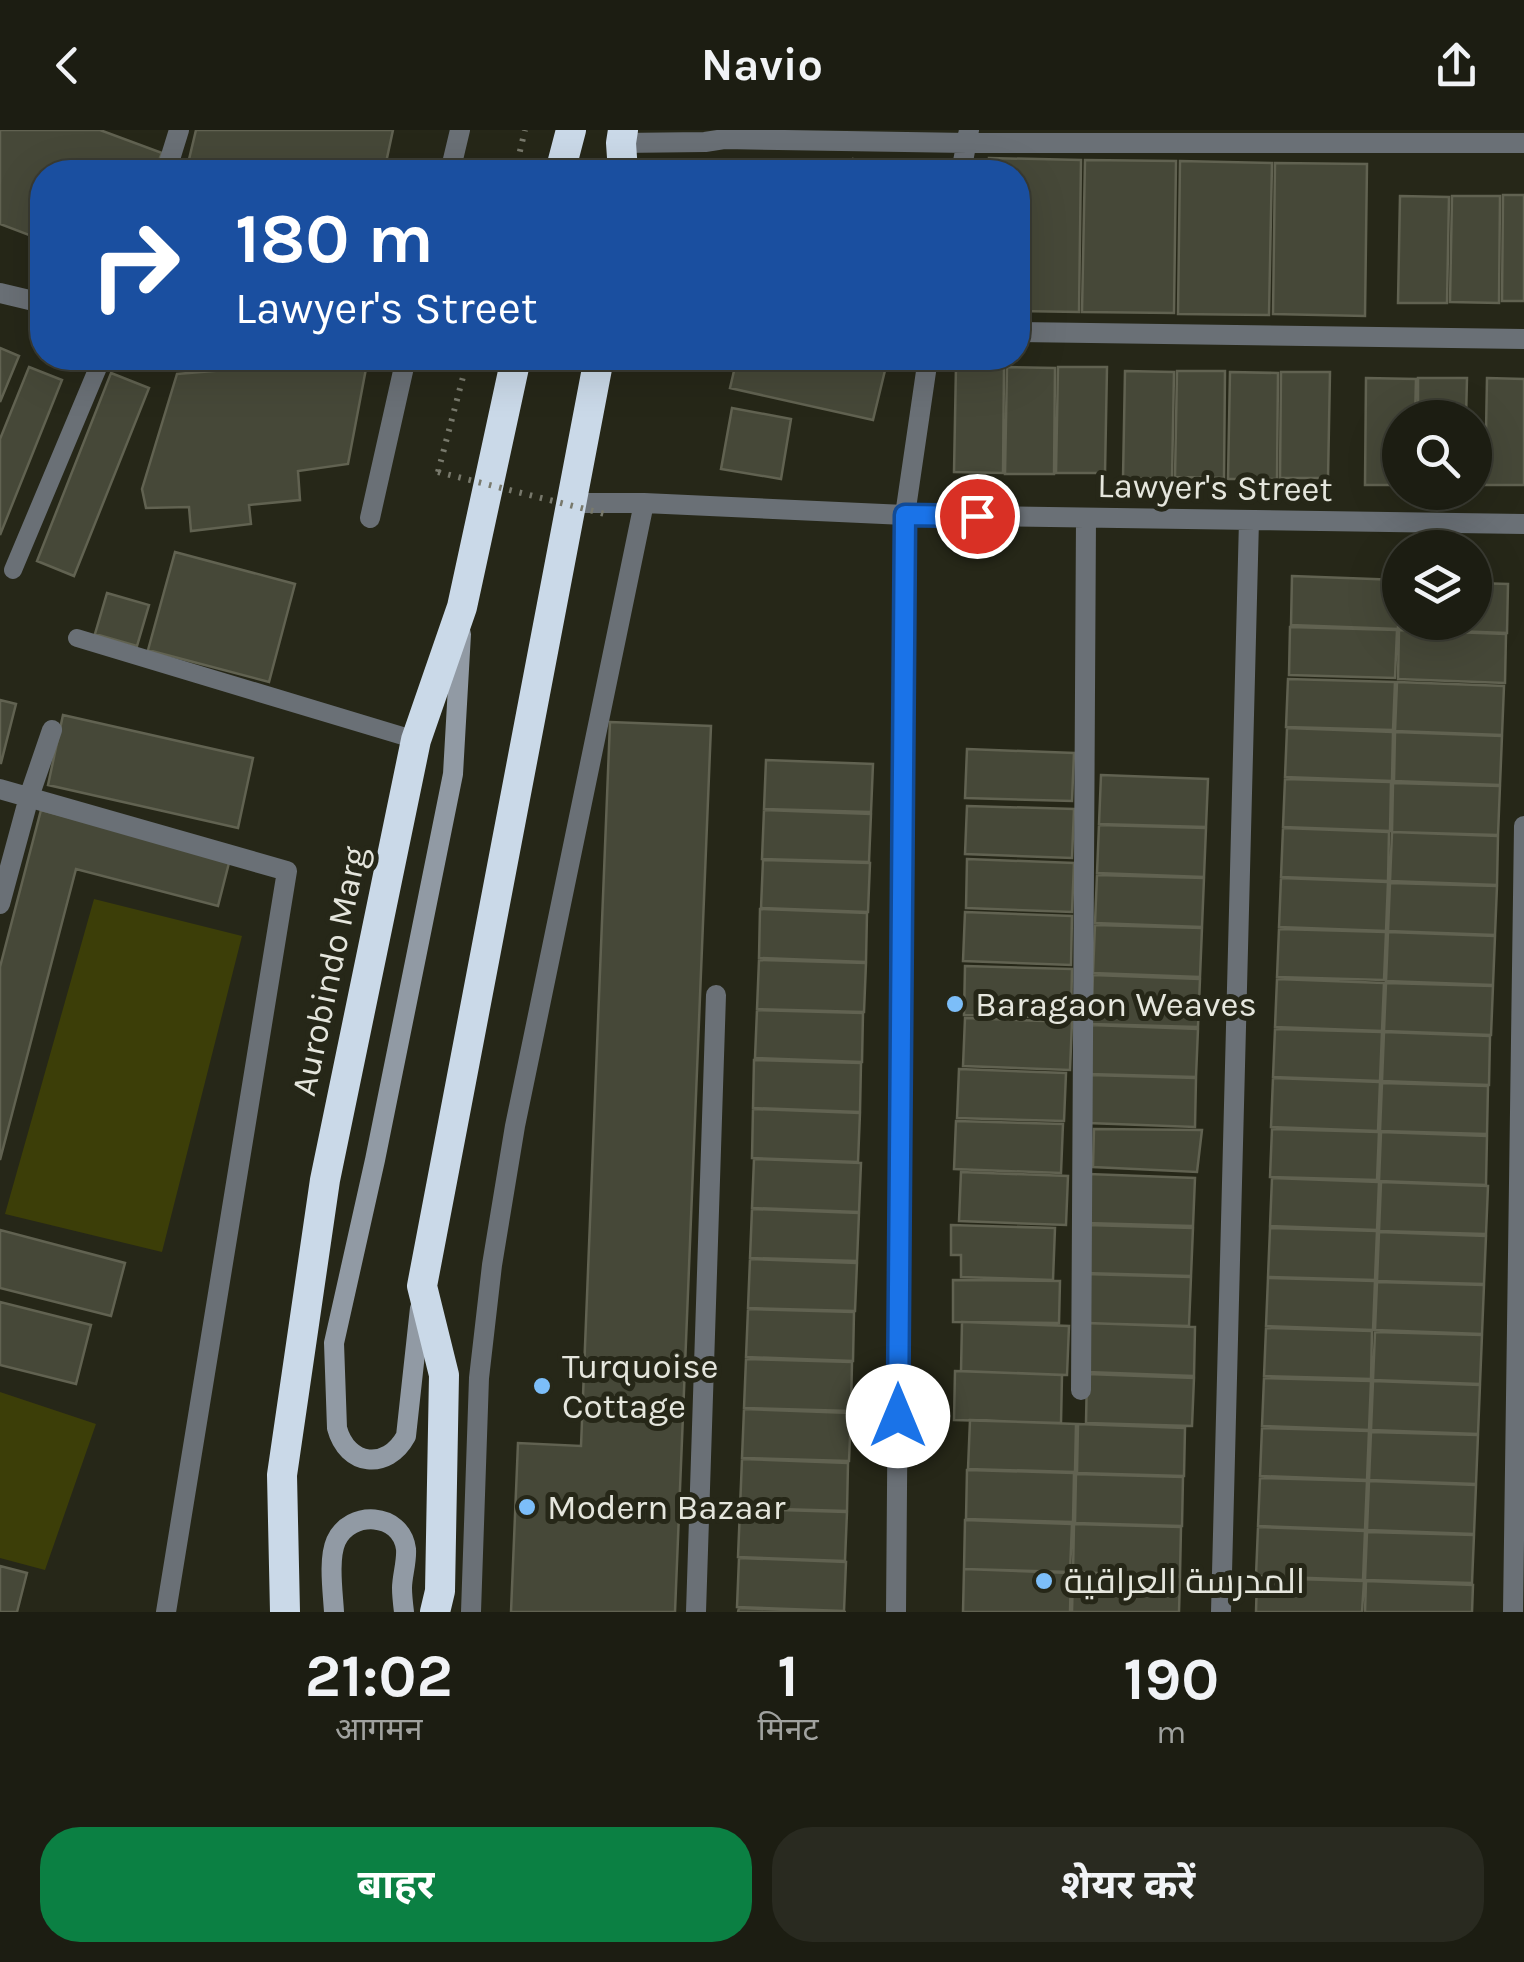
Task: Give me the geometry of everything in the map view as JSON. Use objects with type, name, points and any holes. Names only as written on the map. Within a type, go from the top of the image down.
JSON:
[{"type":"highway","points":[[563,160],[571,130]]},
{"type":"highway","name":"Aurobindo Marg","points":[[285,1612],[282,1475],[324,1180],[416,740],[462,607],[513,370]]},
{"type":"highway","points":[[436,1612],[440,1591],[444,1375],[422,1286],[597,370]]},
{"type":"main road","points":[[422,1286],[406,1436],[391,1454],[368,1460],[347,1449],[336,1428],[334,1343],[453,774],[462,607]]},
{"type":"main road","points":[[334,1612],[333,1551],[337,1539],[344,1528],[368,1518],[393,1527],[402,1537],[406,1549],[404,1612]]},
{"type":"street","points":[[170,160],[179,130]]},
{"type":"street","points":[[453,160],[460,130]]},
{"type":"street","points":[[622,149],[724,139],[968,136],[1524,143]]},
{"type":"street","points":[[0,294],[30,300]]},
{"type":"street","points":[[1030,332],[1524,338]]},
{"type":"street","points":[[370,518],[403,370]]},
{"type":"street","points":[[896,1612],[905,515],[926,370]]},
{"type":"street","name":"Lawyer's Street","points":[[570,502],[905,515],[1524,524]]},
{"type":"street","points":[[470,1612],[479,1378],[492,1264],[516,1126],[644,503]]},
{"type":"street","points":[[1081,1390],[1086,518]]},
{"type":"street","points":[[1221,1612],[1249,520]]},
{"type":"street","points":[[0,904],[52,730]]},
{"type":"street","points":[[0,789],[287,871],[166,1612]]},
{"type":"street","points":[[1513,1612],[1524,826]]},
{"type":"street","points":[[696,1612],[716,995]]},
{"type":"lane","points":[[13,570],[97,370]]},
{"type":"lane","points":[[77,638],[416,740]]},
{"type":"path","points":[[517,160],[525,130]]},
{"type":"path","points":[[465,370],[438,472],[605,514]]},
{"type":"shaded area","points":[[94,899],[242,936],[162,1252],[5,1214]]},
{"type":"shaded area","points":[[0,1392],[96,1424],[45,1570],[0,1558]]},
{"type":"building","points":[[0,130],[100,130],[162,153],[159,160],[30,160],[30,235],[0,224]]},
{"type":"building","points":[[196,130],[393,130],[387,160],[189,160]]},
{"type":"building","points":[[989,158],[1081,160],[1079,312],[1030,311],[1030,160]]},
{"type":"building","points":[[1085,160],[1176,161],[1174,313],[1082,312]]},
{"type":"building","points":[[1180,161],[1272,163],[1269,315],[1178,314]]},
{"type":"building","points":[[1275,163],[1367,164],[1365,316],[1273,314]]},
{"type":"building","points":[[1503,195],[1524,195],[1524,301],[1502,301]]},
{"type":"building","points":[[1400,196],[1449,197],[1447,303],[1398,303]]},
{"type":"building","points":[[1452,196],[1500,196],[1499,303],[1450,302]]},
{"type":"building","points":[[0,348],[19,356],[0,402]]},
{"type":"building","points":[[29,367],[62,380],[0,535],[0,439]]},
{"type":"building","points":[[1058,367],[1107,367],[1105,473],[1056,473]]},
{"type":"building","points":[[1055,368],[1054,474],[1005,474],[1007,370]]},
{"type":"building","points":[[366,370],[348,464],[298,471],[300,500],[249,505],[251,524],[191,531],[189,507],[146,508],[142,489],[177,374]]},
{"type":"building","points":[[734,370],[885,370],[873,420],[730,388]]},
{"type":"building","points":[[956,370],[1004,370],[1003,473],[954,472]]},
{"type":"building","points":[[1125,371],[1174,372],[1172,479],[1123,478]]},
{"type":"building","points":[[1177,371],[1225,371],[1224,478],[1175,477]]},
{"type":"building","points":[[1230,372],[1278,373],[1277,479],[1228,479]]},
{"type":"building","points":[[1281,372],[1330,372],[1328,478],[1280,478]]},
{"type":"building","points":[[111,373],[149,388],[74,576],[37,561]]},
{"type":"building","points":[[1366,378],[1416,379],[1415,400],[1382,400],[1382,485],[1365,485]]},
{"type":"building","points":[[1418,378],[1467,378],[1466,400],[1418,400]]},
{"type":"building","points":[[1487,378],[1524,379],[1524,485],[1492,485],[1492,400],[1487,400]]},
{"type":"building","points":[[732,408],[791,419],[781,479],[721,469]]},
{"type":"building","points":[[175,552],[295,584],[269,682],[148,650]]},
{"type":"building","points":[[1292,576],[1382,579],[1382,628],[1291,625]]},
{"type":"building","points":[[1492,584],[1508,584],[1507,633],[1492,632]]},
{"type":"building","points":[[107,593],[149,605],[137,646],[95,634]]},
{"type":"building","points":[[1290,627],[1382,630],[1382,640],[1397,640],[1395,678],[1289,675]]},
{"type":"building","points":[[1492,633],[1506,634],[1505,683],[1398,679],[1399,640],[1492,640]]},
{"type":"building","points":[[1288,679],[1395,682],[1393,730],[1286,727]]},
{"type":"building","points":[[1397,682],[1504,686],[1502,735],[1395,731]]},
{"type":"building","points":[[0,700],[16,704],[1,763],[0,763]]},
{"type":"building","points":[[63,715],[253,758],[238,828],[48,785]]},
{"type":"building","points":[[610,722],[711,726],[675,1612],[511,1612],[518,1443],[581,1446]]},
{"type":"building","points":[[1287,728],[1393,732],[1392,781],[1285,777]]},
{"type":"building","points":[[1395,732],[1502,736],[1500,785],[1394,781]]},
{"type":"building","points":[[967,749],[1074,753],[1072,801],[965,798]]},
{"type":"building","points":[[766,760],[873,764],[871,812],[764,809]]},
{"type":"building","points":[[1101,775],[1208,779],[1206,827],[1099,824]]},
{"type":"building","points":[[1285,779],[1391,782],[1390,831],[1283,827]]},
{"type":"building","points":[[1393,783],[1500,786],[1498,835],[1392,832]]},
{"type":"building","points":[[967,806],[1074,809],[1072,858],[965,854]]},
{"type":"building","points":[[41,810],[230,859],[218,906],[76,869],[0,1160],[0,967]]},
{"type":"building","points":[[764,810],[871,814],[869,862],[762,859]]},
{"type":"building","points":[[1099,825],[1206,828],[1204,877],[1097,873]]},
{"type":"building","points":[[1283,828],[1389,832],[1388,881],[1281,877]]},
{"type":"building","points":[[1392,832],[1498,836],[1497,885],[1390,881]]},
{"type":"building","points":[[967,859],[1074,863],[1072,912],[966,908]]},
{"type":"building","points":[[763,860],[870,863],[868,912],[761,908]]},
{"type":"building","points":[[1097,875],[1204,878],[1202,927],[1095,923]]},
{"type":"building","points":[[1281,878],[1388,882],[1386,931],[1279,927]]},
{"type":"building","points":[[1390,883],[1497,886],[1495,935],[1388,931]]},
{"type":"building","points":[[760,909],[867,913],[866,962],[759,958]]},
{"type":"building","points":[[965,912],[1072,916],[1071,965],[963,961]]},
{"type":"building","points":[[1095,925],[1202,928],[1200,977],[1093,973]]},
{"type":"building","points":[[1279,929],[1386,932],[1384,980],[1277,977]]},
{"type":"building","points":[[1388,932],[1495,936],[1493,985],[1386,981]]},
{"type":"building","points":[[759,960],[866,963],[864,1012],[757,1009]]},
{"type":"building","points":[[965,966],[1072,969],[1071,1018],[964,1015]]},
{"type":"building","points":[[1093,975],[1200,979],[1198,1027],[1091,1024]]},
{"type":"building","points":[[1277,979],[1384,983],[1382,1031],[1275,1027]]},
{"type":"building","points":[[1386,983],[1493,986],[1491,1035],[1384,1031]]},
{"type":"building","points":[[757,1010],[863,1013],[862,1062],[755,1058]]},
{"type":"building","points":[[965,1018],[1072,1022],[1070,1070],[963,1066]]},
{"type":"building","points":[[1091,1025],[1198,1029],[1196,1077],[1089,1074]]},
{"type":"building","points":[[1275,1029],[1382,1032],[1380,1081],[1273,1077]]},
{"type":"building","points":[[1384,1032],[1490,1036],[1489,1085],[1382,1081]]},
{"type":"building","points":[[754,1060],[861,1063],[860,1112],[753,1108]]},
{"type":"building","points":[[959,1069],[1066,1073],[1064,1121],[957,1118]]},
{"type":"building","points":[[1089,1075],[1196,1078],[1195,1127],[1088,1123]]},
{"type":"building","points":[[1273,1078],[1380,1082],[1378,1131],[1271,1127]]},
{"type":"building","points":[[1382,1083],[1488,1086],[1487,1134],[1380,1131]]},
{"type":"building","points":[[753,1109],[860,1113],[858,1162],[752,1158]]},
{"type":"building","points":[[956,1121],[1063,1124],[1061,1173],[954,1169]]},
{"type":"building","points":[[1094,1129],[1202,1130],[1197,1172],[1093,1167]]},
{"type":"building","points":[[1272,1129],[1379,1132],[1377,1180],[1270,1177]]},
{"type":"building","points":[[1381,1132],[1487,1136],[1486,1185],[1379,1181]]},
{"type":"building","points":[[754,1159],[861,1163],[859,1212],[752,1208]]},
{"type":"building","points":[[961,1172],[1068,1176],[1066,1225],[959,1221]]},
{"type":"building","points":[[1088,1174],[1195,1178],[1193,1226],[1086,1223]]},
{"type":"building","points":[[1272,1178],[1379,1182],[1377,1230],[1270,1226]]},
{"type":"building","points":[[1381,1182],[1488,1186],[1486,1234],[1379,1231]]},
{"type":"building","points":[[752,1209],[859,1213],[857,1261],[750,1258]]},
{"type":"building","points":[[951,1225],[1055,1228],[1053,1280],[961,1277],[961,1255],[951,1255]]},
{"type":"building","points":[[1086,1225],[1193,1228],[1191,1276],[1084,1273]]},
{"type":"building","points":[[1270,1228],[1377,1231],[1375,1280],[1268,1277]]},
{"type":"building","points":[[0,1230],[125,1263],[111,1316],[0,1288]]},
{"type":"building","points":[[1379,1232],[1486,1236],[1484,1284],[1377,1281]]},
{"type":"building","points":[[750,1259],[857,1263],[855,1311],[748,1308]]},
{"type":"building","points":[[1084,1274],[1191,1277],[1189,1326],[1082,1323]]},
{"type":"building","points":[[1268,1278],[1375,1281],[1373,1330],[1266,1326]]},
{"type":"building","points":[[953,1280],[1060,1281],[1059,1323],[953,1322]]},
{"type":"building","points":[[1377,1282],[1484,1285],[1482,1334],[1375,1330]]},
{"type":"building","points":[[0,1302],[91,1325],[76,1384],[0,1365]]},
{"type":"building","points":[[748,1309],[854,1312],[853,1361],[746,1357]]},
{"type":"building","points":[[962,1322],[1069,1326],[1067,1375],[961,1371]]},
{"type":"building","points":[[1088,1323],[1195,1327],[1194,1376],[1087,1372]]},
{"type":"building","points":[[1266,1328],[1372,1331],[1371,1379],[1264,1376]]},
{"type":"building","points":[[1375,1332],[1482,1335],[1480,1384],[1373,1380]]},
{"type":"building","points":[[746,1359],[852,1362],[851,1411],[744,1408]]},
{"type":"building","points":[[955,1371],[1062,1375],[1061,1423],[954,1420]]},
{"type":"building","points":[[1087,1374],[1194,1378],[1192,1426],[1086,1423]]},
{"type":"building","points":[[1264,1378],[1371,1381],[1369,1430],[1262,1426]]},
{"type":"building","points":[[1373,1381],[1480,1385],[1478,1434],[1371,1430]]},
{"type":"building","points":[[744,1409],[851,1413],[849,1461],[742,1458]]},
{"type":"building","points":[[970,1420],[1076,1424],[1075,1472],[968,1469]]},
{"type":"building","points":[[1078,1424],[1185,1428],[1184,1476],[1077,1473]]},
{"type":"building","points":[[1262,1428],[1369,1431],[1367,1480],[1260,1476]]},
{"type":"building","points":[[1371,1432],[1478,1435],[1476,1484],[1369,1480]]},
{"type":"building","points":[[742,1459],[848,1463],[847,1511],[740,1508]]},
{"type":"building","points":[[967,1470],[1074,1473],[1073,1522],[966,1519]]},
{"type":"building","points":[[1076,1474],[1183,1477],[1182,1526],[1075,1523]]},
{"type":"building","points":[[1260,1478],[1367,1481],[1365,1530],[1258,1526]]},
{"type":"building","points":[[1369,1481],[1476,1485],[1474,1534],[1367,1530]]},
{"type":"building","points":[[740,1509],[847,1512],[845,1561],[738,1557]]},
{"type":"building","points":[[965,1520],[1072,1524],[1070,1572],[964,1569]]},
{"type":"building","points":[[1074,1524],[1181,1527],[1180,1576],[1073,1572]]},
{"type":"building","points":[[1258,1527],[1365,1531],[1363,1580],[1256,1576]]},
{"type":"building","points":[[1367,1532],[1474,1535],[1472,1583],[1365,1580]]},
{"type":"building","points":[[739,1558],[846,1562],[844,1611],[737,1607]]},
{"type":"building","points":[[0,1566],[27,1573],[17,1612],[0,1612]]},
{"type":"building","points":[[964,1569],[1071,1573],[1070,1612],[963,1612]]},
{"type":"building","points":[[1073,1574],[1180,1577],[1179,1612],[1072,1612]]},
{"type":"building","points":[[1257,1578],[1364,1581],[1362,1612],[1256,1612]]},
{"type":"building","points":[[1366,1581],[1473,1585],[1472,1612],[1365,1612]]},
{"type":"building","points":[[739,1608],[846,1612],[738,1612]]},
{"type":"place","name":"Baragaon Weaves","points":[[955,1004]]},
{"type":"place","name":"Turquoise Cottage","points":[[542,1386]]},
{"type":"place","name":"Modern Bazaar","points":[[527,1507]]},
{"type":"place","name":"المدرسة العراقية","points":[[1044,1581]]},
{"type":"route","points":[[898,1416],[905,515],[977,516]]}]
